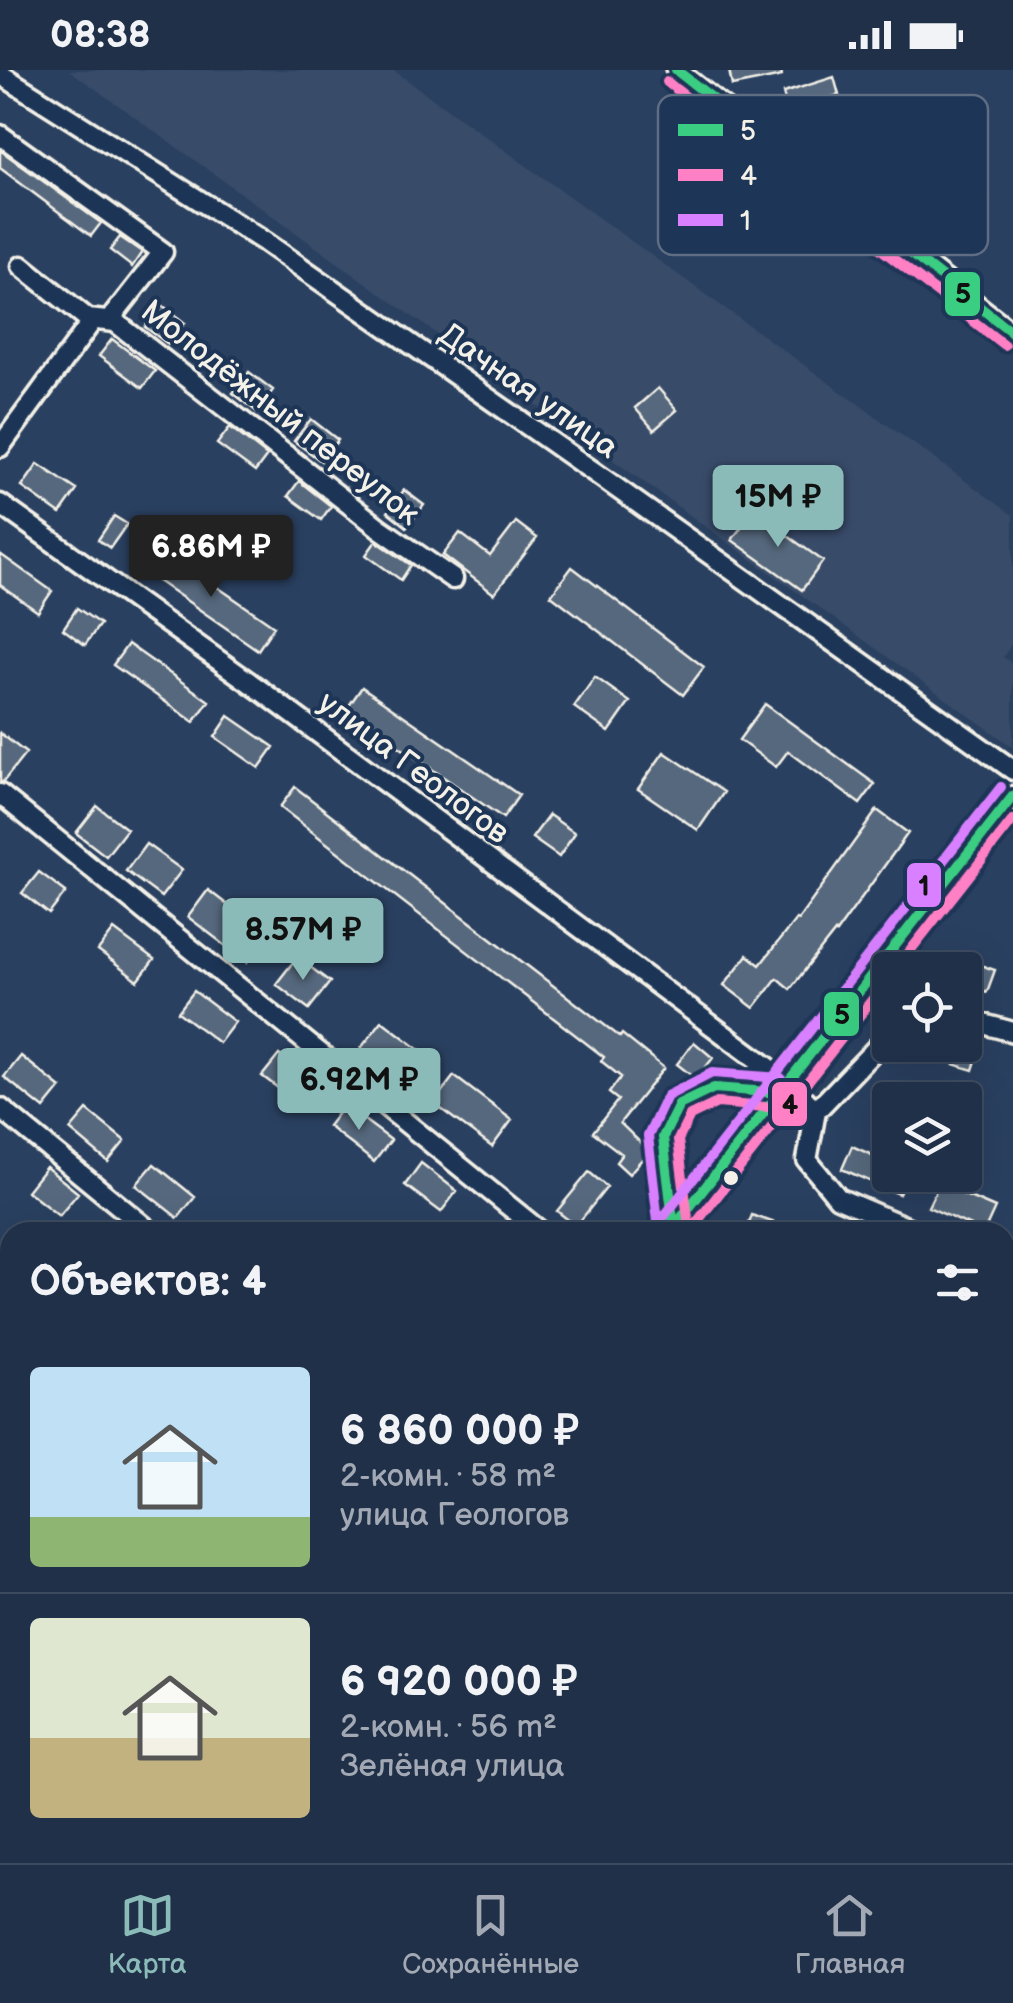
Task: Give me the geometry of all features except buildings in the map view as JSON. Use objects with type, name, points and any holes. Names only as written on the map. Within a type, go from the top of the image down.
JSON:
[{"type":"street","points":[[676,70],[708,95]]},
{"type":"street","name":"Дачная улица","points":[[0,74],[265,242],[1013,770]]},
{"type":"street","points":[[0,135],[163,252],[101,321],[0,447]]},
{"type":"street","points":[[913,255],[1013,333]]},
{"type":"street","name":"Молодёжный переулок","points":[[22,266],[88,320],[115,322],[381,529],[454,579]]},
{"type":"street","name":"улица Геологов","points":[[0,504],[263,692],[816,1112]]},
{"type":"street","points":[[0,794],[530,1222]]},
{"type":"street","points":[[678,1222],[1013,796]]},
{"type":"street","points":[[982,1023],[1013,1032]]},
{"type":"street","points":[[872,1053],[816,1112],[807,1160],[838,1198],[894,1222]]},
{"type":"street","points":[[0,1108],[138,1222]]},
{"type":"shaded area","points":[[69,70],[393,70],[1013,515],[1013,642],[1003,657],[1013,664],[1013,747]]},
{"type":"transit line","name":"5","points":[[676,70],[708,95]]},
{"type":"transit line","name":"4","points":[[667,82],[684,95]]},
{"type":"transit line","name":"4","points":[[889,255],[1004,345]]},
{"type":"transit line","name":"5","points":[[913,255],[1013,333]]},
{"type":"transit line","name":"1","points":[[662,1219],[1001,787]]},
{"type":"transit line","name":"5","points":[[678,1222],[1013,796]]},
{"type":"transit line","name":"4","points":[[909,952],[1013,820]]},
{"type":"transit line","name":"4","points":[[697,1222],[872,1000]]},
{"type":"transit line","name":"1","points":[[658,1222],[648,1136],[667,1096],[712,1073],[781,1078]]},
{"type":"transit line","name":"5","points":[[673,1222],[663,1137],[679,1105],[714,1088],[780,1093]]},
{"type":"transit line","name":"4","points":[[688,1222],[678,1140],[690,1116],[717,1103],[779,1108]]}]
